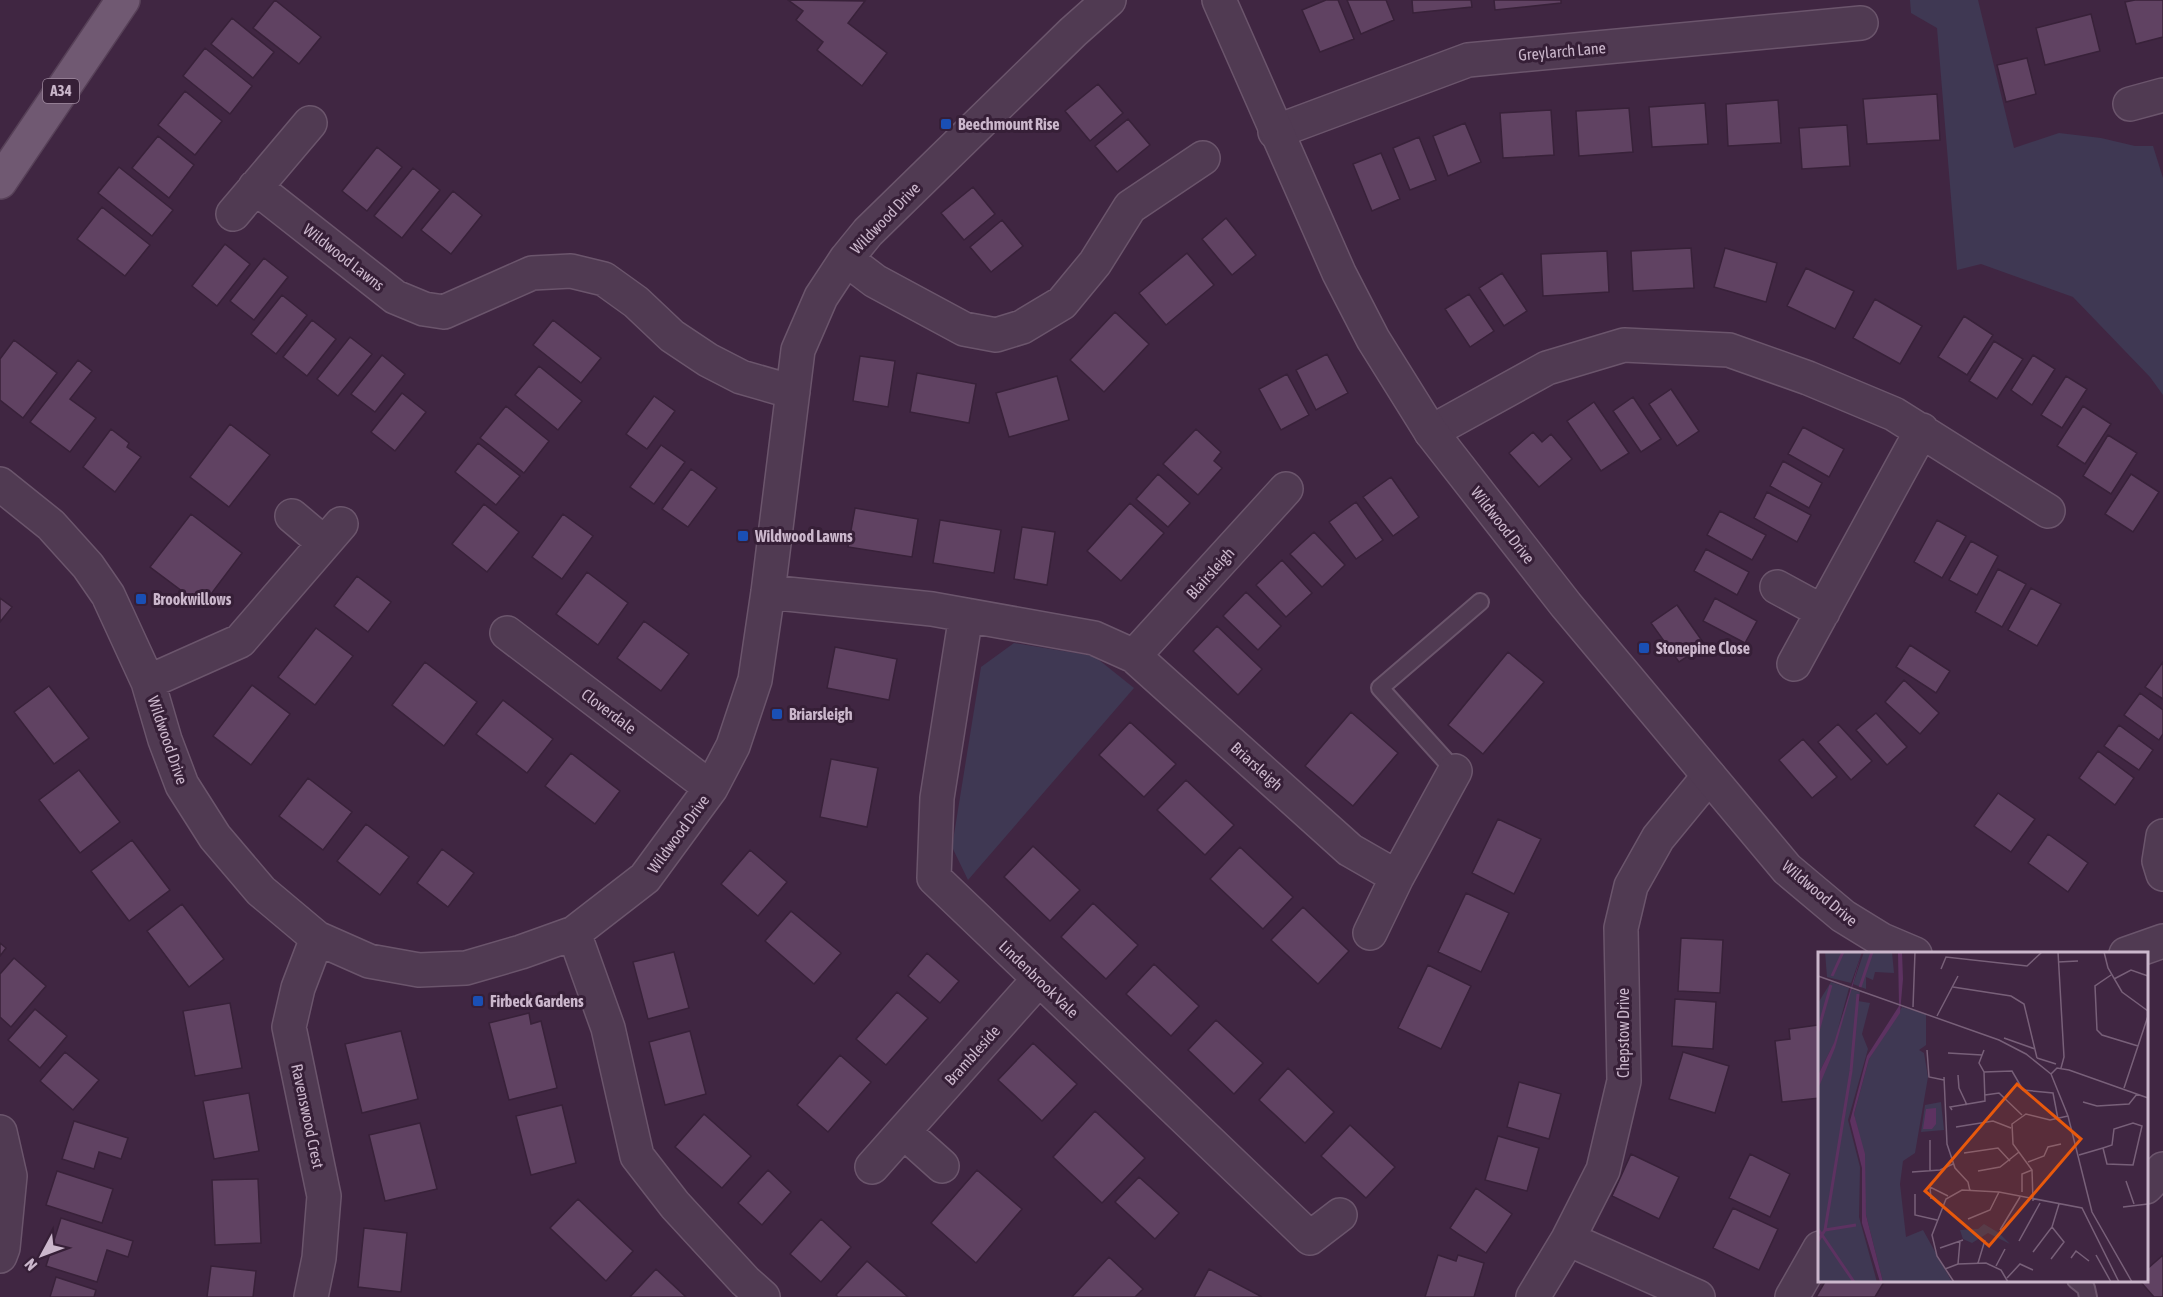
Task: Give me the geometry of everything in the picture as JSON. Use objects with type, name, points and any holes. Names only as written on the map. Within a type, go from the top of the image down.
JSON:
[{"type":"main road","name":"A34","points":[[0,182],[123,0]]},
{"type":"street","name":"Wildwood Drive","points":[[0,484],[51,525],[88,566],[108,595],[148,682],[165,740],[182,785],[215,837],[261,891],[317,938],[369,962],[419,970],[466,968],[574,933],[645,878],[711,788],[733,746],[755,680],[798,350],[821,297],[846,259],[868,232],[1073,32],[1109,0]]},
{"type":"street","name":"Wildwood Drive","points":[[1219,0],[1275,132],[1339,273],[1372,339],[1431,432],[1566,605],[1787,869],[1843,916],[1882,940],[1910,952]]},
{"type":"street","name":"Greylarch Lane","points":[[1275,132],[1468,60],[1861,23]]},
{"type":"street","points":[[232,214],[310,123]]},
{"type":"street","points":[[846,259],[875,281],[963,329],[996,335],[1022,327],[1062,303],[1095,263],[1131,207],[1203,158]]},
{"type":"street","name":"Wildwood Lawns","points":[[255,187],[395,297],[424,309],[444,312],[532,273],[571,271],[604,279],[636,302],[672,336],[708,360],[741,377],[793,392]]},
{"type":"street","points":[[1431,432],[1547,368],[1624,345],[1729,350],[1808,378],[1894,414],[2048,511]]},
{"type":"street","points":[[1794,664],[1922,430]]},
{"type":"street","name":"Blairsleigh","points":[[1134,656],[1286,489]]},
{"type":"street","points":[[148,682],[240,641],[332,534],[292,516]]},
{"type":"street","points":[[1777,587],[1823,612]]},
{"type":"street","name":"Briarsleigh","points":[[768,592],[932,609],[1094,638],[1134,656],[1350,850],[1397,877]]},
{"type":"street","name":"Lindenbrook Vale","points":[[966,615],[937,798],[934,878],[1310,1238],[1340,1215]]},
{"type":"street","name":"Cloverdale","points":[[507,633],[711,788]]},
{"type":"street","points":[[1370,933],[1397,877],[1455,771]]},
{"type":"street","name":"Chepstow Drive","points":[[1533,1297],[1568,1239],[1603,1170],[1624,1081],[1621,927],[1631,886],[1658,838],[1709,776]]},
{"type":"street","points":[[2163,836],[2159,861],[2163,874]]},
{"type":"street","points":[[574,933],[608,1028],[637,1156],[675,1205],[745,1281],[763,1297]]},
{"type":"street","name":"Ravenswood Crest","points":[[311,1297],[319,1258],[324,1196],[289,1027],[298,988],[317,938]]},
{"type":"street","points":[[2132,952],[2163,941]]},
{"type":"street","name":"Brambleside","points":[[872,1167],[1039,979]]},
{"type":"street","points":[[0,1131],[10,1176],[3,1248],[0,1256]]},
{"type":"street","points":[[904,1132],[942,1166]]},
{"type":"street","points":[[1568,1239],[1698,1297]]},
{"type":"street","points":[[1792,1297],[1818,1252]]},
{"type":"lane","points":[[1455,771],[1380,688],[1480,602]]},
{"type":"lane","points":[[2077,1282],[2086,1288],[2088,1297]]},
{"type":"shaded area","points":[[1910,0],[1978,0],[2014,148],[2059,133],[2101,138],[2135,146],[2153,146],[2163,178],[2163,395],[2150,377],[2073,297],[1981,264],[1957,270],[1937,28],[1911,13]]},
{"type":"shaded area","points":[[1014,643],[1094,656],[1134,688],[968,880],[952,847],[981,667]]},
{"type":"building","points":[[275,0],[321,37],[299,64],[253,28]]},
{"type":"building","points":[[788,0],[865,1],[848,23],[887,53],[862,86],[817,50],[823,42],[796,20],[803,11]]},
{"type":"building","points":[[1326,0],[1338,0],[1354,39],[1320,52],[1302,10]]},
{"type":"building","points":[[1347,0],[1386,0],[1394,20],[1361,34]]},
{"type":"building","points":[[1412,0],[1471,0],[1472,7],[1413,13]]},
{"type":"building","points":[[1494,0],[1561,0],[1561,3],[1495,10]]},
{"type":"building","points":[[2163,0],[2163,37],[2136,44],[2125,2]]},
{"type":"building","points":[[2091,14],[2100,51],[2045,65],[2036,28]]},
{"type":"building","points":[[232,18],[274,52],[253,78],[211,44]]},
{"type":"building","points":[[205,48],[252,86],[230,114],[183,76]]},
{"type":"building","points":[[2027,58],[2036,94],[2006,102],[1997,65]]},
{"type":"building","points":[[1098,84],[1123,113],[1090,141],[1065,111]]},
{"type":"building","points":[[185,91],[222,121],[195,155],[158,125]]},
{"type":"building","points":[[1937,94],[1940,140],[1867,144],[1863,99]]},
{"type":"building","points":[[1778,100],[1781,143],[1728,146],[1726,104]]},
{"type":"building","points":[[1705,103],[1708,144],[1652,147],[1649,107]]},
{"type":"building","points":[[1629,108],[1633,152],[1579,156],[1576,111]]},
{"type":"building","points":[[1551,110],[1554,155],[1503,158],[1500,113]]},
{"type":"building","points":[[1128,119],[1150,145],[1117,172],[1095,146]]},
{"type":"building","points":[[1465,123],[1481,162],[1448,176],[1433,136]]},
{"type":"building","points":[[1847,125],[1850,166],[1802,169],[1799,128]]},
{"type":"building","points":[[158,136],[194,165],[169,198],[132,168]]},
{"type":"building","points":[[1419,137],[1436,180],[1410,190],[1393,148]]},
{"type":"building","points":[[377,147],[402,167],[367,211],[342,191]]},
{"type":"building","points":[[1381,153],[1400,199],[1372,211],[1353,164]]},
{"type":"building","points":[[119,167],[173,210],[152,236],[98,193]]},
{"type":"building","points":[[413,168],[440,190],[402,238],[374,216]]},
{"type":"building","points":[[973,187],[995,214],[964,240],[941,213]]},
{"type":"building","points":[[453,191],[482,215],[451,254],[421,230]]},
{"type":"building","points":[[102,207],[150,245],[125,276],[77,239]]},
{"type":"building","points":[[1226,218],[1256,255],[1232,275],[1202,239]]},
{"type":"building","points":[[1002,220],[1023,246],[991,272],[970,247]]},
{"type":"building","points":[[225,244],[250,264],[217,306],[192,286]]},
{"type":"building","points":[[1691,248],[1694,288],[1633,291],[1631,251]]},
{"type":"building","points":[[1725,248],[1777,263],[1766,302],[1714,287]]},
{"type":"building","points":[[1607,251],[1609,292],[1543,296],[1541,254]]},
{"type":"building","points":[[1187,253],[1214,285],[1166,325],[1139,293]]},
{"type":"building","points":[[264,258],[288,277],[254,320],[230,301]]},
{"type":"building","points":[[1806,268],[1854,291],[1835,329],[1787,306]]},
{"type":"building","points":[[1502,273],[1527,311],[1504,326],[1479,288]]},
{"type":"building","points":[[1469,294],[1494,331],[1470,347],[1445,309]]},
{"type":"building","points":[[282,295],[307,315],[276,354],[251,334]]},
{"type":"building","points":[[1875,299],[1922,326],[1900,364],[1853,338]]},
{"type":"building","points":[[1115,312],[1149,344],[1104,392],[1070,360]]},
{"type":"building","points":[[1964,316],[1993,335],[1967,375],[1938,357]]},
{"type":"building","points":[[312,320],[336,339],[307,376],[283,357]]},
{"type":"building","points":[[553,320],[601,358],[581,383],[533,345]]},
{"type":"building","points":[[350,337],[372,354],[338,396],[317,379]]},
{"type":"building","points":[[14,340],[57,373],[23,418],[0,400],[0,359]]},
{"type":"building","points":[[1994,341],[2023,359],[1997,399],[1969,381]]},
{"type":"building","points":[[1327,354],[1348,393],[1316,410],[1296,370]]},
{"type":"building","points":[[382,355],[405,374],[375,412],[351,394]]},
{"type":"building","points":[[2033,355],[2055,369],[2032,405],[2011,390]]},
{"type":"building","points":[[860,356],[895,361],[888,407],[853,401]]},
{"type":"building","points":[[78,360],[92,371],[70,399],[96,418],[70,452],[30,422]]},
{"type":"building","points":[[539,366],[582,401],[558,430],[515,395]]},
{"type":"building","points":[[917,373],[976,384],[969,423],[910,412]]},
{"type":"building","points":[[1287,374],[1309,415],[1281,430],[1259,389]]},
{"type":"building","points":[[1057,376],[1069,420],[1009,437],[996,393]]},
{"type":"building","points":[[2066,376],[2087,389],[2062,428],[2041,415]]},
{"type":"building","points":[[1671,389],[1699,431],[1677,446],[1649,404]]},
{"type":"building","points":[[402,393],[426,412],[395,451],[371,432]]},
{"type":"building","points":[[654,396],[675,411],[647,449],[626,434]]},
{"type":"building","points":[[1633,397],[1661,439],[1641,452],[1613,411]]},
{"type":"building","points":[[1594,402],[1629,453],[1601,471],[1567,421]]},
{"type":"building","points":[[506,406],[549,441],[524,473],[480,438]]},
{"type":"building","points":[[2083,406],[2111,424],[2085,464],[2057,446]]},
{"type":"building","points":[[230,424],[270,455],[229,507],[190,477]]},
{"type":"building","points":[[1803,427],[1844,449],[1829,477],[1788,454]]},
{"type":"building","points":[[111,429],[129,443],[127,447],[141,457],[115,492],[83,467]]},
{"type":"building","points":[[1196,429],[1221,452],[1214,461],[1222,468],[1198,495],[1163,464]]},
{"type":"building","points":[[1533,432],[1542,442],[1551,434],[1572,459],[1539,487],[1509,453]]},
{"type":"building","points":[[2108,435],[2137,453],[2111,494],[2083,476]]},
{"type":"building","points":[[478,443],[520,476],[496,505],[455,472]]},
{"type":"building","points":[[661,445],[685,462],[654,504],[630,487]]},
{"type":"building","points":[[1783,461],[1822,483],[1809,508],[1770,486]]},
{"type":"building","points":[[691,469],[717,488],[688,527],[662,509]]},
{"type":"building","points":[[1158,474],[1190,503],[1168,527],[1136,499]]},
{"type":"building","points":[[2131,474],[2159,492],[2133,532],[2105,514]]},
{"type":"building","points":[[1391,477],[1419,517],[1393,536],[1363,497]]},
{"type":"building","points":[[1767,492],[1811,515],[1797,542],[1754,518]]},
{"type":"building","points":[[1356,502],[1383,540],[1356,559],[1329,522]]},
{"type":"building","points":[[1130,503],[1164,533],[1121,581],[1087,551]]},
{"type":"building","points":[[484,504],[519,532],[487,572],[452,544]]},
{"type":"building","points":[[855,508],[918,519],[912,557],[848,547]]},
{"type":"building","points":[[1720,511],[1766,535],[1752,560],[1707,535]]},
{"type":"building","points":[[191,514],[242,553],[202,606],[150,567]]},
{"type":"building","points":[[563,514],[593,536],[562,579],[532,557]]},
{"type":"building","points":[[940,520],[1001,530],[994,573],[933,563]]},
{"type":"building","points":[[1937,520],[1966,536],[1942,578],[1914,562]]},
{"type":"building","points":[[1022,527],[1055,532],[1047,585],[1014,579]]},
{"type":"building","points":[[1314,532],[1345,565],[1322,587],[1290,554]]},
{"type":"building","points":[[1971,541],[1998,556],[1977,595],[1949,580]]},
{"type":"building","points":[[1706,549],[1749,572],[1737,595],[1694,571]]},
{"type":"building","points":[[1282,560],[1312,593],[1286,617],[1256,585]]},
{"type":"building","points":[[1998,569],[2026,584],[2002,627],[1975,612]]},
{"type":"building","points":[[587,572],[628,603],[598,645],[556,614]]},
{"type":"building","points":[[357,576],[391,602],[368,632],[334,606]]},
{"type":"building","points":[[2031,588],[2061,604],[2037,646],[2008,630]]},
{"type":"building","points":[[1246,592],[1281,626],[1258,650],[1223,616]]},
{"type":"building","points":[[0,598],[12,607],[0,622]]},
{"type":"building","points":[[1715,598],[1757,621],[1745,643],[1703,621]]},
{"type":"building","points":[[1677,605],[1705,645],[1679,662],[1651,623]]},
{"type":"building","points":[[644,621],[689,654],[661,691],[617,658]]},
{"type":"building","points":[[1217,626],[1262,669],[1238,695],[1193,651]]},
{"type":"building","points":[[316,628],[353,656],[315,705],[278,677]]},
{"type":"building","points":[[1910,645],[1950,671],[1936,693],[1896,667]]},
{"type":"building","points":[[835,647],[897,659],[889,700],[827,688]]},
{"type":"building","points":[[1508,652],[1544,682],[1483,754],[1448,725]]},
{"type":"building","points":[[425,662],[477,702],[444,746],[392,705]]},
{"type":"building","points":[[2163,662],[2163,699],[2145,687]]},
{"type":"building","points":[[1904,680],[1939,713],[1920,734],[1885,702]]},
{"type":"building","points":[[252,685],[290,714],[251,765],[213,736]]},
{"type":"building","points":[[49,686],[89,738],[54,764],[14,712]]},
{"type":"building","points":[[2140,693],[2163,710],[2163,734],[2159,740],[2124,715]]},
{"type":"building","points":[[503,700],[553,739],[527,773],[476,734]]},
{"type":"building","points":[[1351,712],[1398,753],[1353,806],[1305,766]]},
{"type":"building","points":[[1876,713],[1907,747],[1887,765],[1856,730]]},
{"type":"building","points":[[1130,722],[1176,764],[1144,797],[1099,755]]},
{"type":"building","points":[[1838,724],[1872,761],[1851,780],[1818,742]]},
{"type":"building","points":[[2119,725],[2153,750],[2139,770],[2104,746]]},
{"type":"building","points":[[1803,739],[1837,777],[1812,798],[1779,760]]},
{"type":"building","points":[[2098,751],[2134,778],[2115,805],[2079,778]]},
{"type":"building","points":[[571,753],[620,791],[595,824],[545,786]]},
{"type":"building","points":[[831,759],[878,768],[867,827],[820,817]]},
{"type":"building","points":[[79,770],[120,822],[80,853],[39,800]]},
{"type":"building","points":[[308,778],[352,812],[323,850],[279,816]]},
{"type":"building","points":[[1186,780],[1234,825],[1205,855],[1157,810]]},
{"type":"building","points":[[1998,793],[2035,819],[2011,852],[1974,826]]},
{"type":"building","points":[[1498,819],[1541,839],[1514,894],[1472,873]]},
{"type":"building","points":[[366,824],[409,857],[380,895],[337,861]]},
{"type":"building","points":[[2048,834],[2088,863],[2068,892],[2028,863]]},
{"type":"building","points":[[132,840],[170,890],[129,921],[91,871]]},
{"type":"building","points":[[1033,846],[1080,890],[1050,921],[1004,877]]},
{"type":"building","points":[[1240,847],[1293,897],[1263,929],[1210,879]]},
{"type":"building","points":[[442,849],[474,873],[448,907],[417,883]]},
{"type":"building","points":[[750,850],[787,882],[758,916],[721,884]]},
{"type":"building","points":[[1466,893],[1509,913],[1481,972],[1438,952]]},
{"type":"building","points":[[1093,903],[1138,945],[1106,979],[1061,937]]},
{"type":"building","points":[[182,904],[224,959],[189,987],[147,931]]},
{"type":"building","points":[[1303,907],[1349,951],[1318,984],[1271,940]]},
{"type":"building","points":[[791,911],[841,953],[814,984],[765,941]]},
{"type":"building","points":[[1681,938],[1723,940],[1720,993],[1678,991]]},
{"type":"building","points":[[0,943],[6,948],[0,956]]},
{"type":"building","points":[[674,952],[689,1008],[648,1019],[633,962]]},
{"type":"building","points":[[927,953],[959,981],[940,1003],[908,976]]},
{"type":"building","points":[[14,958],[46,986],[11,1027],[0,1017],[0,974]]},
{"type":"building","points":[[1154,964],[1199,1006],[1171,1036],[1126,994]]},
{"type":"building","points":[[1428,965],[1471,986],[1441,1049],[1398,1028]]},
{"type":"building","points":[[897,992],[928,1018],[886,1065],[856,1039]]},
{"type":"building","points":[[1675,999],[1716,1002],[1713,1049],[1672,1046]]},
{"type":"building","points":[[230,1003],[242,1068],[195,1076],[183,1011]]},
{"type":"building","points":[[35,1009],[67,1036],[40,1068],[8,1040]]},
{"type":"building","points":[[529,1013],[531,1024],[541,1021],[557,1088],[509,1100],[489,1023]]},
{"type":"building","points":[[1216,1020],[1263,1063],[1234,1094],[1188,1050]]},
{"type":"building","points":[[1818,1025],[1818,1098],[1782,1102],[1775,1041],[1790,1039],[1789,1029]]},
{"type":"building","points":[[401,1031],[418,1099],[362,1113],[345,1044]]},
{"type":"building","points":[[690,1031],[706,1094],[665,1105],[649,1042]]},
{"type":"building","points":[[1033,1043],[1077,1084],[1042,1121],[998,1080]]},
{"type":"building","points":[[65,1052],[99,1080],[73,1110],[40,1081]]},
{"type":"building","points":[[1683,1052],[1729,1066],[1715,1113],[1669,1099]]},
{"type":"building","points":[[840,1055],[871,1082],[828,1132],[797,1105]]},
{"type":"building","points":[[1288,1068],[1334,1112],[1305,1143],[1259,1100]]},
{"type":"building","points":[[1519,1082],[1561,1094],[1549,1139],[1507,1127]]},
{"type":"building","points":[[249,1093],[259,1151],[214,1159],[203,1101]]},
{"type":"building","points":[[562,1105],[576,1163],[531,1175],[516,1116]]},
{"type":"building","points":[[1095,1111],[1145,1158],[1102,1203],[1053,1157]]},
{"type":"building","points":[[704,1114],[751,1156],[722,1188],[675,1147]]},
{"type":"building","points":[[74,1121],[128,1138],[121,1159],[99,1152],[94,1169],[62,1159]]},
{"type":"building","points":[[420,1123],[437,1189],[385,1201],[369,1135]]},
{"type":"building","points":[[1350,1125],[1395,1167],[1366,1198],[1321,1156]]},
{"type":"building","points":[[1498,1136],[1539,1148],[1527,1191],[1485,1180]]},
{"type":"building","points":[[1631,1154],[1679,1177],[1659,1219],[1612,1196]]},
{"type":"building","points":[[1750,1154],[1790,1174],[1770,1217],[1729,1198]]},
{"type":"building","points":[[768,1170],[791,1192],[762,1225],[738,1203]]},
{"type":"building","points":[[977,1170],[1022,1209],[976,1263],[931,1223]]},
{"type":"building","points":[[57,1171],[113,1189],[102,1223],[46,1205]]},
{"type":"building","points":[[1139,1177],[1179,1213],[1155,1239],[1115,1202]]},
{"type":"building","points":[[258,1179],[261,1243],[215,1245],[212,1180]]},
{"type":"building","points":[[1476,1188],[1512,1214],[1486,1253],[1450,1228]]},
{"type":"building","points":[[578,1199],[633,1251],[606,1281],[550,1228]]},
{"type":"building","points":[[1733,1208],[1778,1229],[1759,1270],[1713,1248]]},
{"type":"building","points":[[61,1218],[133,1241],[128,1257],[107,1250],[97,1282],[46,1266]]},
{"type":"building","points":[[821,1219],[851,1247],[821,1282],[790,1254]]},
{"type":"building","points":[[364,1228],[407,1233],[401,1292],[358,1287]]},
{"type":"building","points":[[1438,1255],[1456,1261],[1458,1255],[1484,1263],[1474,1297],[1425,1297]]},
{"type":"building","points":[[2163,1255],[2163,1297],[2154,1297],[2141,1282],[2148,1282],[2148,1268]]},
{"type":"building","points":[[1109,1257],[1143,1289],[1135,1297],[1072,1297]]},
{"type":"building","points":[[867,1261],[908,1297],[838,1297],[836,1295]]},
{"type":"building","points":[[211,1266],[256,1271],[253,1297],[207,1297]]},
{"type":"building","points":[[656,1269],[686,1297],[630,1297]]},
{"type":"building","points":[[1209,1269],[1262,1297],[1194,1297]]},
{"type":"building","points":[[56,1277],[96,1290],[94,1297],[50,1297]]},
{"type":"building","points":[[1825,1282],[1884,1282],[1875,1297],[1816,1297]]},
{"type":"place","name":"Beechmount Rise","points":[[946,124]]},
{"type":"place","name":"Wildwood Lawns","points":[[743,536]]},
{"type":"place","name":"Brookwillows","points":[[141,599]]},
{"type":"place","name":"Stonepine Close","points":[[1644,648]]},
{"type":"place","name":"Briarsleigh","points":[[777,714]]},
{"type":"place","name":"Firbeck Gardens","points":[[478,1001]]}]
